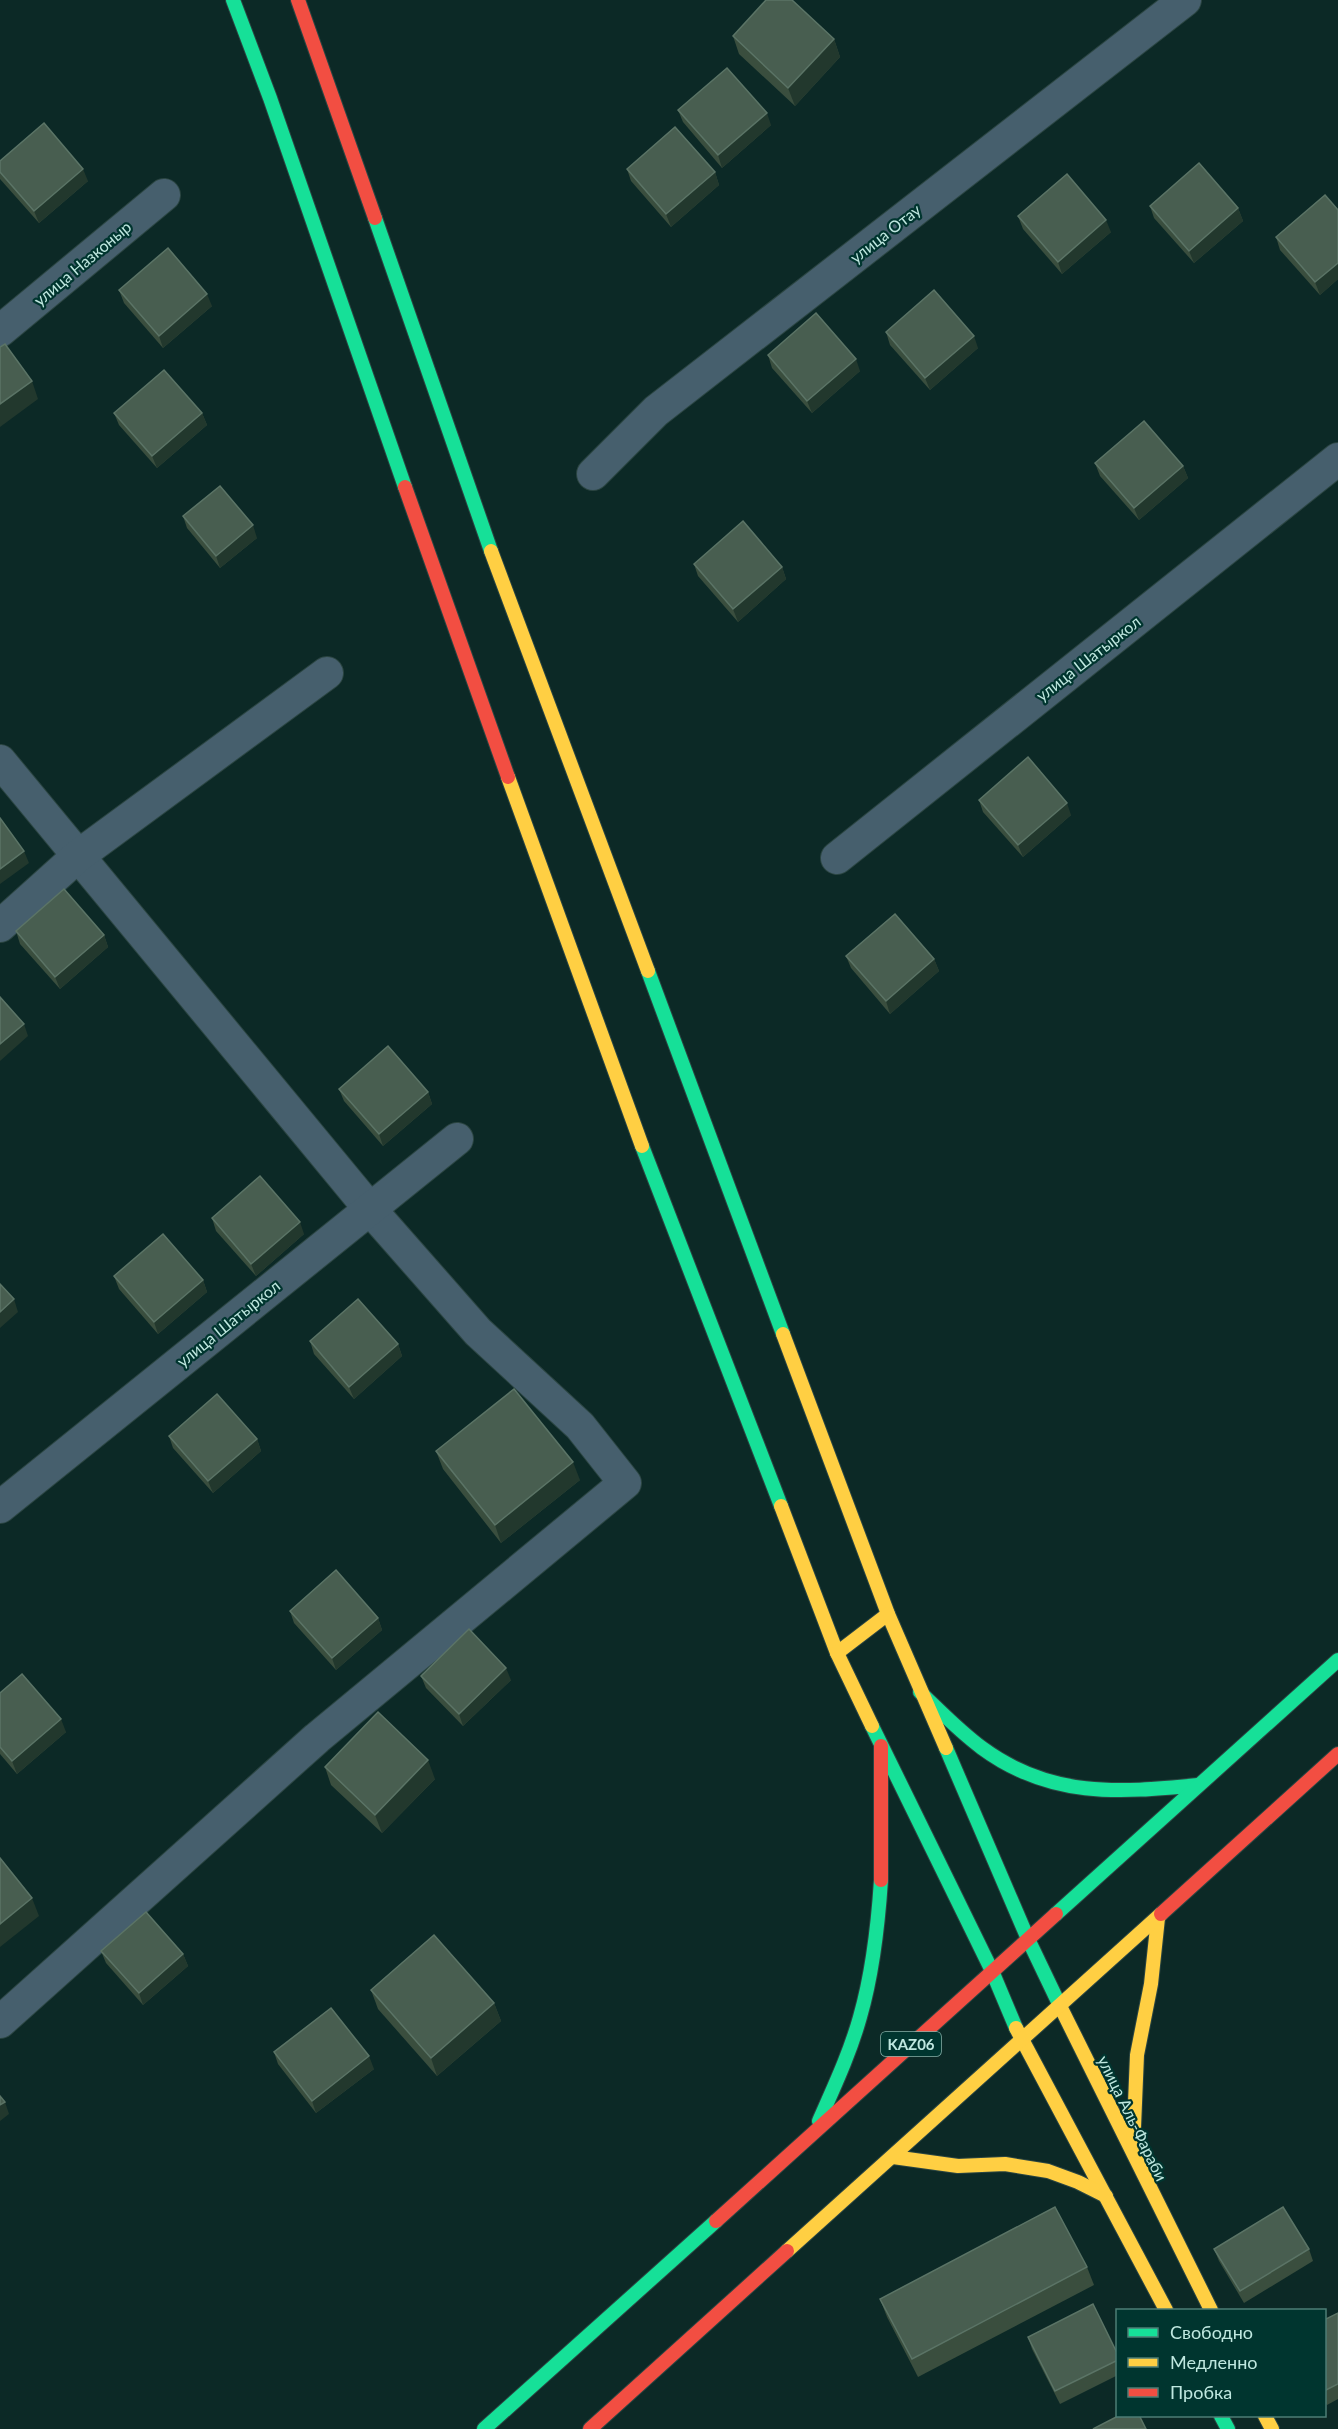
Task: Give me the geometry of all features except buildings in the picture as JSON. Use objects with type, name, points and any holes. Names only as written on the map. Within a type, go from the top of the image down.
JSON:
[{"type":"main road","points":[[233,0],[270,98],[434,572],[607,1054],[837,1653],[992,1971],[1022,2041],[1165,2309]]},
{"type":"main road","name":"улица Аль-Фараби","points":[[298,0],[321,60],[486,537],[888,1614],[1028,1939],[1133,2156],[1210,2309]]},
{"type":"main road","points":[[837,1653],[888,1614]]},
{"type":"main road","name":"KАZ06","points":[[484,2429],[1338,1660]]},
{"type":"main road","points":[[920,1692],[980,1746],[1010,1767],[1035,1779],[1095,1792],[1139,1791],[1198,1785]]},
{"type":"main road","points":[[814,2132],[847,2057],[865,2001],[877,1932],[882,1874],[881,1746]]},
{"type":"main road","points":[[590,2429],[1022,2041],[1059,2003],[1158,1918],[1338,1754]]},
{"type":"main road","points":[[1133,2156],[1137,2055],[1151,1984],[1158,1918]]},
{"type":"main road","points":[[893,2157],[958,2166],[1005,2164],[1048,2171],[1106,2196]]},
{"type":"street","name":"улица Отау","points":[[593,474],[656,411],[1185,0]]},
{"type":"street","name":"улица Назконыр","points":[[0,331],[164,195]]},
{"type":"street","name":"улица Шатыркол","points":[[837,858],[1338,459]]},
{"type":"street","points":[[0,926],[78,856],[327,673]]},
{"type":"street","points":[[0,761],[369,1208],[478,1332],[580,1426],[625,1483],[317,1738],[0,2022]]},
{"type":"street","name":"улица Шатыркол","points":[[0,1507],[457,1139]]},
{"type":"traffic: fast","points":[[233,0],[270,98],[405,487]]},
{"type":"traffic: fast","points":[[375,218],[491,551]]},
{"type":"traffic: fast","points":[[648,971],[783,1334]]},
{"type":"traffic: fast","points":[[642,1146],[781,1506]]},
{"type":"traffic: fast","points":[[1056,1914],[1338,1660]]},
{"type":"traffic: fast","points":[[920,1692],[982,1748],[1033,1776],[1059,1784],[1112,1790],[1198,1785]]},
{"type":"traffic: fast","points":[[872,1726],[992,1971],[1016,2028]]},
{"type":"traffic: fast","points":[[946,1748],[1028,1939],[1061,2008]]},
{"type":"traffic: fast","points":[[819,2121],[847,2057],[865,2000],[874,1949],[881,1880]]},
{"type":"traffic: fast","points":[[484,2429],[716,2221]]},
{"type":"traffic: fast","points":[[1222,2417],[1228,2429]]},
{"type":"traffic: slow","points":[[491,551],[648,971]]},
{"type":"traffic: slow","points":[[508,777],[642,1146]]},
{"type":"traffic: slow","points":[[783,1334],[888,1614],[946,1748]]},
{"type":"traffic: slow","points":[[781,1506],[837,1653],[872,1726]]},
{"type":"traffic: slow","points":[[837,1653],[888,1614]]},
{"type":"traffic: slow","points":[[787,2251],[1161,1914]]},
{"type":"traffic: slow","points":[[1133,2151],[1137,2055],[1151,1984],[1158,1918]]},
{"type":"traffic: slow","points":[[1061,2008],[1211,2309]]},
{"type":"traffic: slow","points":[[1016,2028],[1165,2309]]},
{"type":"traffic: slow","points":[[893,2157],[958,2166],[1005,2164],[1048,2171],[1106,2196]]},
{"type":"traffic: slow","points":[[1266,2417],[1272,2429]]},
{"type":"traffic: jam","points":[[298,0],[375,218]]},
{"type":"traffic: jam","points":[[405,487],[508,777]]},
{"type":"traffic: jam","points":[[881,1746],[881,1880]]},
{"type":"traffic: jam","points":[[1161,1914],[1338,1754]]},
{"type":"traffic: jam","points":[[716,2221],[1056,1914]]},
{"type":"traffic: jam","points":[[590,2429],[787,2251]]}]
